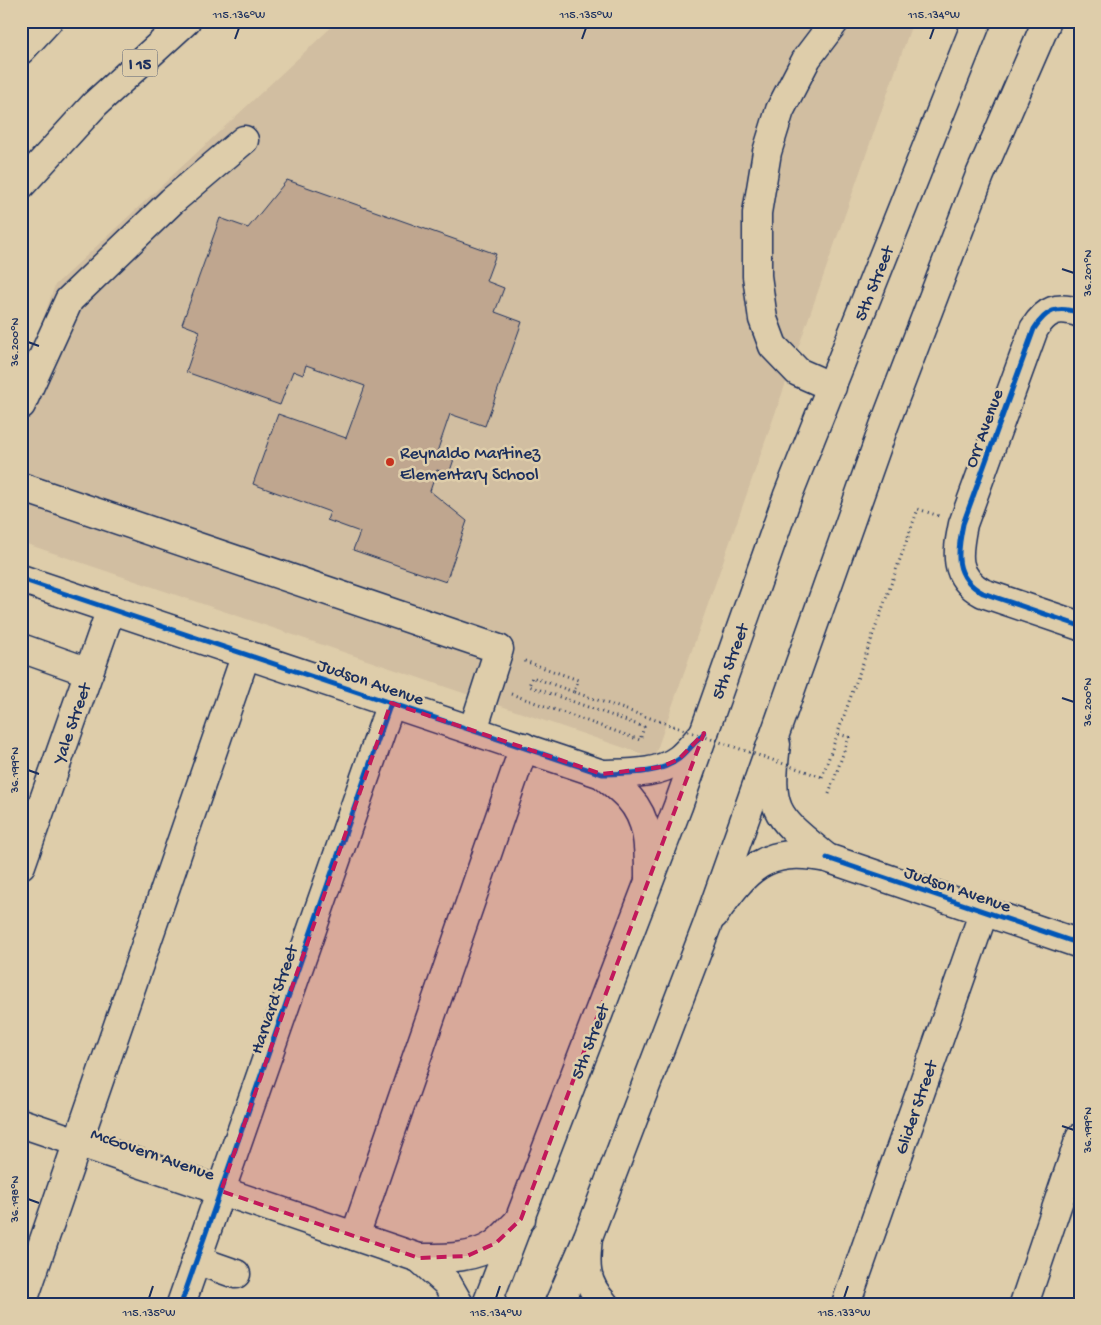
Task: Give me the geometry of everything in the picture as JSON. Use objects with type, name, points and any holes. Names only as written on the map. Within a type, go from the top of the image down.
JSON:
[{"type":"main road","points":[[21,50],[48,21]]},
{"type":"main road","name":"I 15","points":[[21,185],[95,104],[186,21]]},
{"type":"main road","points":[[832,387],[798,372],[773,346],[763,319],[757,276],[757,213],[766,152],[780,110],[807,58],[835,21]]},
{"type":"main road","name":"5th Street","points":[[487,1304],[648,884],[704,733],[788,495],[977,21]]},
{"type":"main road","points":[[558,1304],[588,1238],[708,923],[884,426],[976,184],[1047,21]]},
{"type":"main road","points":[[21,198],[95,104]]},
{"type":"main road","points":[[21,405],[69,300],[172,201],[244,140]]},
{"type":"main road","name":"Orr Avenue","points":[[1080,312],[1059,309],[1048,312],[1040,319],[1034,329],[964,524],[958,554],[959,565],[964,577],[973,588],[1080,626]]},
{"type":"main road","points":[[21,487],[499,649],[473,730]]},
{"type":"main road","name":"Judson Avenue","points":[[21,579],[602,774],[636,773],[661,767],[679,759],[704,733]]},
{"type":"main road","name":"Yale Street","points":[[21,865],[111,609]]},
{"type":"main road","points":[[21,648],[89,672]]},
{"type":"main road","points":[[22,1304],[246,654]]},
{"type":"main road","name":"Harvard Street","points":[[181,1304],[391,702]]},
{"type":"main road","name":"Judson Avenue","points":[[779,723],[773,781],[776,805],[788,825],[827,858]]},
{"type":"main road","points":[[355,1236],[524,747]]},
{"type":"main road","name":"Judson Avenue","points":[[602,774],[628,798],[641,816],[648,836],[648,884]]},
{"type":"main road","name":"Judson Avenue","points":[[708,923],[748,871],[759,864],[779,856],[795,854],[827,858],[1080,944]]},
{"type":"main road","name":"Glider Street","points":[[846,1304],[984,911]]},
{"type":"main road","name":"McGovern Avenue","points":[[21,1123],[419,1258],[467,1256],[478,1252],[496,1243],[521,1219]]},
{"type":"main road","points":[[1024,1304],[1080,1138]]},
{"type":"main road","points":[[588,1238],[586,1270],[594,1292],[604,1304]]},
{"type":"main road","name":"McGovern Avenue","points":[[419,1258],[446,1283],[460,1304]]},
{"type":"main road","points":[[196,1260],[236,1274]]},
{"type":"path","points":[[506,692],[640,740],[644,727],[529,686],[532,677],[822,777],[918,509]]},
{"type":"path","points":[[517,659],[578,680],[574,692]]},
{"type":"path","points":[[829,794],[849,737],[838,734]]},
{"type":"highlighted area","points":[[391,703],[602,774],[661,767],[679,759],[704,733],[521,1219],[496,1243],[467,1256],[419,1258],[221,1191]]},
{"type":"shaded area","name":"Reynaldo Martinez Elementary School","points":[[338,21],[913,21],[654,758],[21,542],[21,382],[55,285]]},
{"type":"building","points":[[287,180],[496,254],[486,281],[504,288],[495,312],[522,322],[485,426],[450,414],[437,452],[454,459],[449,474],[437,470],[430,491],[467,521],[446,582],[353,550],[360,532],[327,520],[330,512],[253,484],[278,414],[346,438],[365,386],[306,365],[303,375],[293,371],[280,405],[186,372],[200,331],[182,324],[220,218],[248,228]]},
{"type":"cycle path","points":[[1080,313],[1065,309],[1053,311],[1043,317],[1034,329],[963,524],[959,545],[959,563],[966,580],[973,587],[983,593],[1080,626]]},
{"type":"cycle path","points":[[21,579],[602,774],[632,773],[662,768],[679,759],[704,733]]},
{"type":"cycle path","points":[[181,1304],[391,703]]},
{"type":"cycle path","points":[[827,858],[1080,944]]},
{"type":"place","name":"Reynaldo Martinez Elementary School","points":[[390,462]]}]
